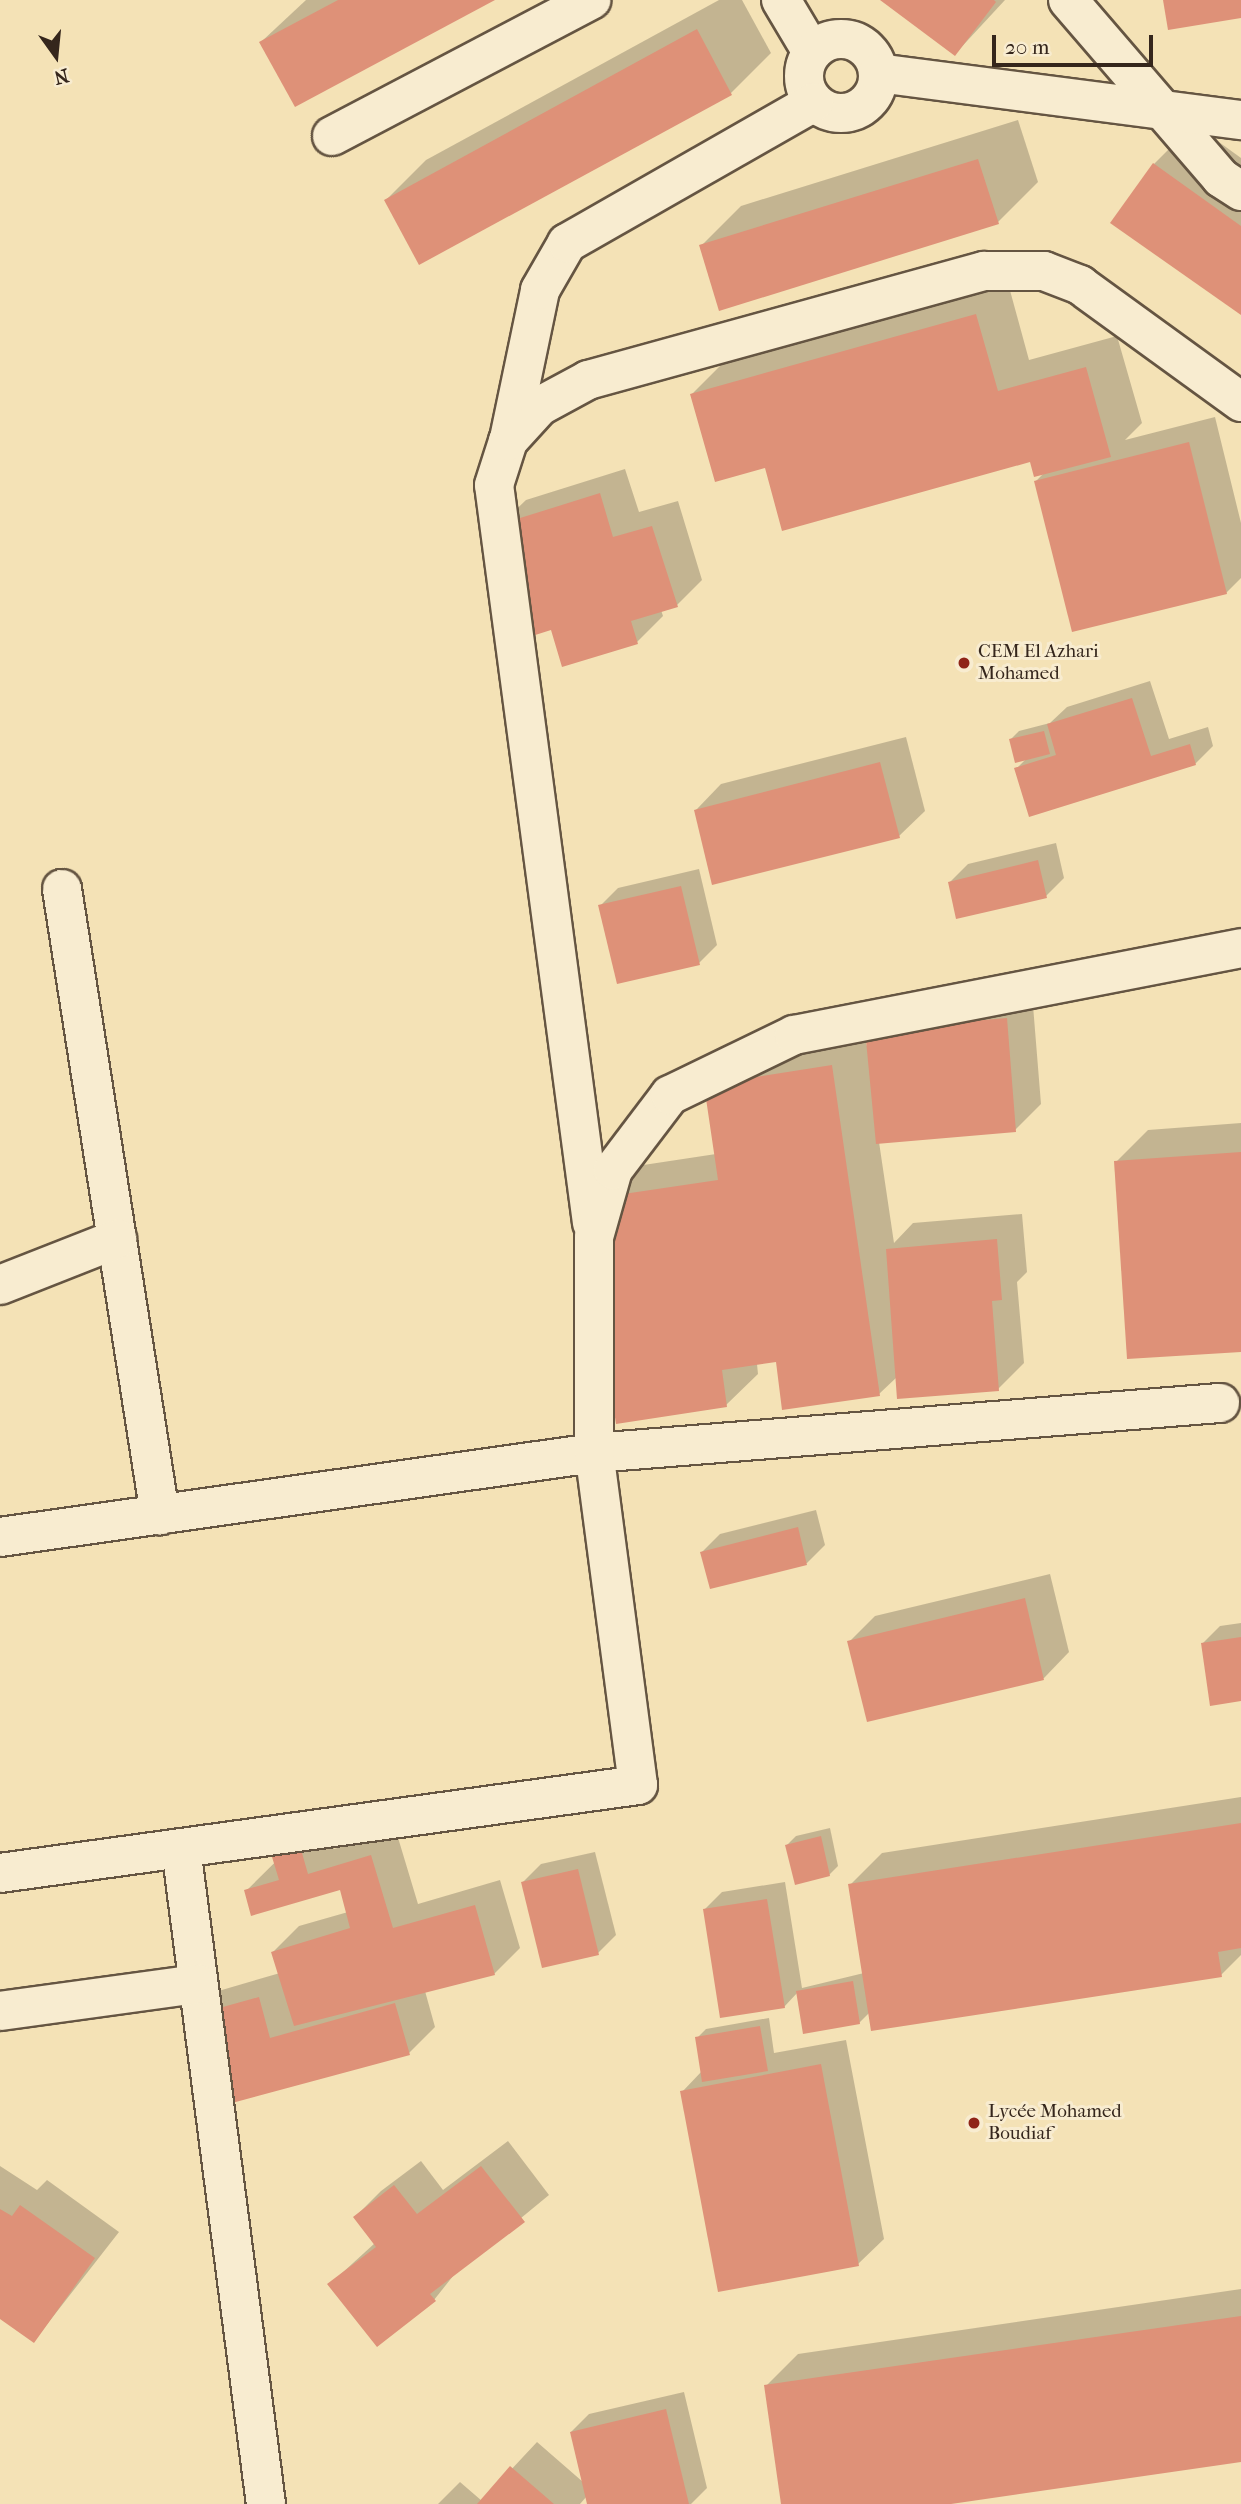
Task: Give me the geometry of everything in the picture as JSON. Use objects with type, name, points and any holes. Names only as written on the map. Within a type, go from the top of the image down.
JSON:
[{"type":"street","points":[[332,136],[591,0]]},
{"type":"street","points":[[1068,0],[1221,178],[1241,191]]},
{"type":"street","points":[[776,1],[812,52]]},
{"type":"street","points":[[0,1873],[638,1785],[594,1453],[594,1237],[494,485],[509,440],[540,290],[566,243],[814,102],[850,112],[870,97],[878,73],[871,54],[850,40],[837,38],[812,52],[804,75],[814,102]]},
{"type":"street","points":[[878,73],[1157,104],[1241,120]]},
{"type":"street","points":[[509,440],[540,406],[588,380],[984,271],[1044,271],[1080,285],[1241,402]]},
{"type":"street","points":[[62,889],[160,1516]]},
{"type":"street","points":[[594,1237],[613,1170],[670,1095],[794,1035],[1241,948]]},
{"type":"street","points":[[0,1285],[117,1239]]},
{"type":"street","points":[[0,1537],[594,1453],[1220,1403]]},
{"type":"street","points":[[181,1848],[266,2504]]},
{"type":"street","points":[[0,2011],[198,1984]]},
{"type":"building","points":[[338,0],[495,0],[295,107],[259,42]]},
{"type":"building","points":[[880,0],[994,0],[996,2],[955,56]]},
{"type":"building","points":[[1163,0],[1241,0],[1241,18],[1168,30]]},
{"type":"building","points":[[697,29],[732,95],[419,265],[384,200]]},
{"type":"building","points":[[978,159],[999,224],[719,311],[699,245]]},
{"type":"building","points":[[1153,163],[1241,226],[1241,315],[1110,223]]},
{"type":"building","points":[[976,314],[998,391],[1086,367],[1111,457],[1034,477],[1030,462],[782,531],[765,468],[715,482],[690,394]]},
{"type":"building","points":[[1189,442],[1227,594],[1072,632],[1034,481]]},
{"type":"building","points":[[600,493],[613,537],[652,526],[678,607],[631,621],[638,644],[562,667],[551,630],[532,636],[498,525]]},
{"type":"building","points":[[1132,698],[1151,756],[1190,744],[1196,765],[1029,817],[1014,768],[1056,755],[1047,724]]},
{"type":"building","points":[[1044,731],[1050,754],[1015,763],[1009,739]]},
{"type":"building","points":[[880,762],[900,838],[712,885],[694,810]]},
{"type":"building","points":[[1038,860],[1047,898],[956,919],[948,882]]},
{"type":"building","points":[[681,886],[700,965],[617,984],[598,905]]},
{"type":"building","points":[[1007,1018],[1016,1132],[876,1144],[865,1030]]},
{"type":"building","points":[[832,1065],[880,1396],[782,1410],[776,1362],[722,1370],[727,1407],[616,1424],[583,1200],[718,1180],[704,1085]]},
{"type":"building","points":[[1241,1152],[1241,1352],[1127,1359],[1114,1161]]},
{"type":"building","points":[[997,1239],[1002,1300],[992,1301],[999,1391],[897,1399],[886,1249]]},
{"type":"building","points":[[798,1527],[807,1565],[710,1589],[700,1552]]},
{"type":"building","points":[[1025,1598],[1044,1680],[867,1722],[847,1641]]},
{"type":"building","points":[[1241,1637],[1241,1701],[1210,1706],[1201,1643]]},
{"type":"building","points":[[1241,1823],[1241,1948],[1218,1952],[1222,1977],[871,2031],[848,1884]]},
{"type":"building","points":[[821,1836],[830,1876],[795,1885],[785,1845]]},
{"type":"building","points":[[298,1839],[308,1874],[371,1855],[393,1928],[475,1905],[495,1975],[294,2026],[271,1952],[350,1928],[340,1890],[251,1916],[244,1890],[279,1880],[269,1847]]},
{"type":"building","points":[[578,1869],[599,1955],[542,1968],[521,1882]]},
{"type":"building","points":[[767,1899],[785,2008],[720,2018],[703,1909]]},
{"type":"building","points":[[853,1981],[860,2024],[803,2034],[796,1991]]},
{"type":"building","points":[[259,1997],[270,2038],[395,2003],[410,2055],[221,2106],[187,2017]]},
{"type":"building","points":[[760,2026],[768,2071],[702,2082],[695,2037]]},
{"type":"building","points":[[821,2064],[859,2266],[718,2292],[680,2091]]},
{"type":"building","points":[[481,2166],[525,2222],[430,2294],[436,2301],[377,2347],[327,2284],[376,2247],[353,2217],[394,2185],[417,2214]]},
{"type":"building","points":[[20,2205],[95,2258],[34,2343],[0,2319],[0,2209],[12,2216]]},
{"type":"building","points":[[1241,2316],[1241,2462],[951,2504],[781,2504],[764,2385]]},
{"type":"building","points":[[666,2409],[689,2504],[587,2504],[570,2432]]},
{"type":"building","points":[[510,2466],[554,2504],[477,2504]]},
{"type":"place","name":"CEM El Azhari Mohamed","points":[[964,663]]},
{"type":"place","name":"Lycée Mohamed Boudiaf","points":[[974,2123]]}]
